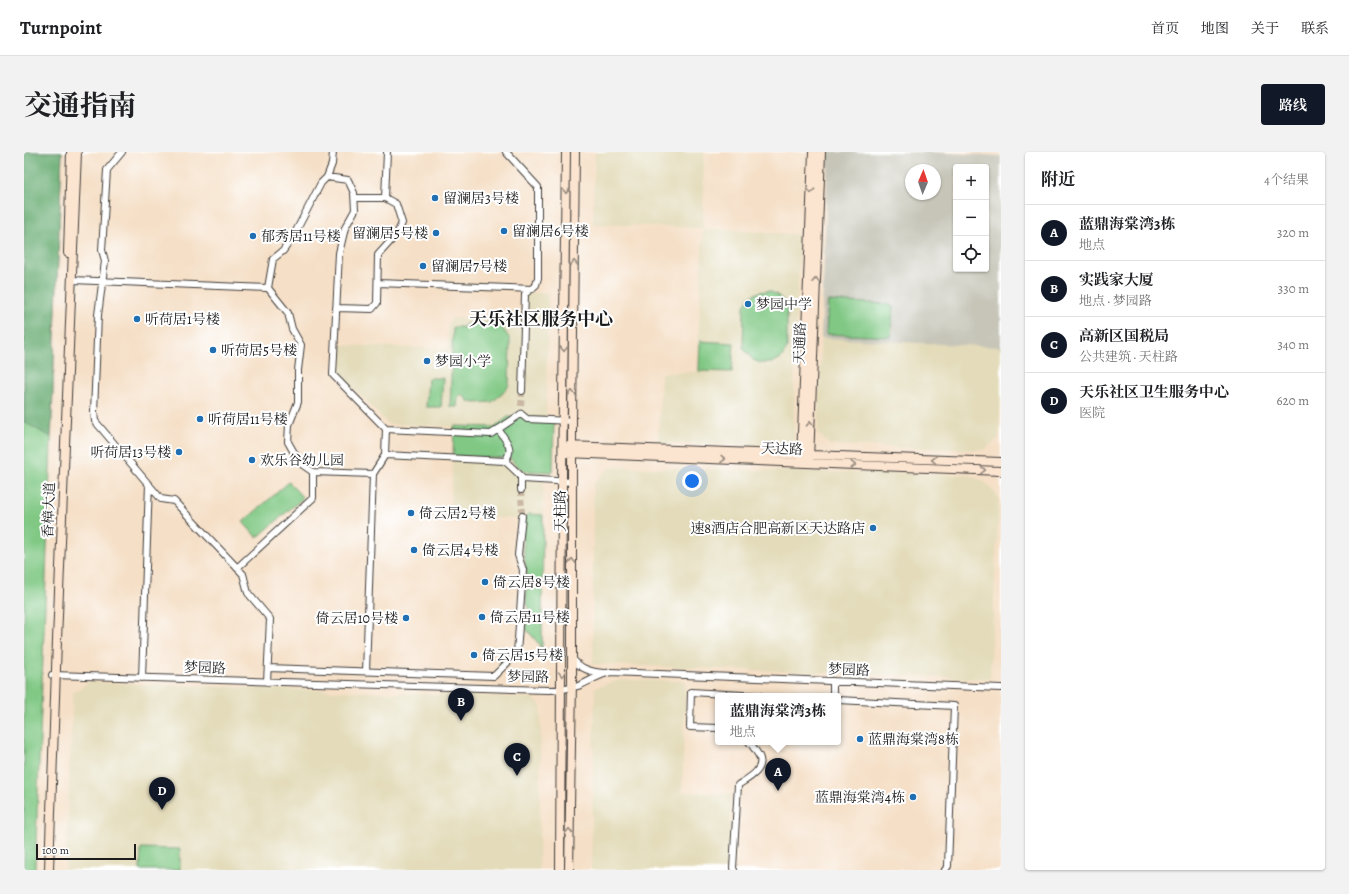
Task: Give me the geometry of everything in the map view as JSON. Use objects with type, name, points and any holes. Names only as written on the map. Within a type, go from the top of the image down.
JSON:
[{"type":"street","name":"香樟大道","points":[[49,870],[71,152]]},
{"type":"street","name":"香樟大道","points":[[44,870],[77,152]]},
{"type":"street","points":[[122,152],[107,170],[102,250],[104,261],[98,315],[94,412],[95,421],[161,499],[174,501],[243,574],[248,593],[270,619],[267,682]]},
{"type":"street","points":[[333,152],[332,164],[327,177],[320,184],[294,235],[283,251],[273,259],[268,288],[288,313],[292,329],[301,345],[298,370],[298,402],[290,425],[288,442],[300,464],[314,472],[373,474]]},
{"type":"street","points":[[385,198],[387,152]]},
{"type":"street","points":[[506,152],[538,187],[538,278],[536,285],[526,294],[522,391]]},
{"type":"street","name":"天柱路","points":[[560,870],[562,481],[566,152]]},
{"type":"street","name":"天柱路","points":[[569,870],[572,687],[572,421],[575,152]]},
{"type":"street","name":"天通路","points":[[805,459],[813,152]]},
{"type":"street","name":"天通路","points":[[805,459],[821,152]]},
{"type":"street","points":[[327,177],[348,180],[355,198],[355,210],[345,228],[338,253],[333,375],[386,428],[491,434],[521,414]]},
{"type":"street","points":[[336,308],[372,309],[377,303],[378,255],[397,234],[402,223],[396,204],[385,198],[355,198]]},
{"type":"street","points":[[72,280],[268,288]]},
{"type":"street","points":[[378,283],[532,289]]},
{"type":"street","points":[[521,406],[521,414]]},
{"type":"street","points":[[521,414],[527,419],[572,421]]},
{"type":"street","points":[[366,672],[373,474],[385,455],[386,428]]},
{"type":"street","points":[[498,429],[510,449],[510,455],[505,461]]},
{"type":"street","name":"天达路","points":[[563,450],[805,459],[1001,471]]},
{"type":"street","points":[[385,455],[505,461],[521,476],[521,490]]},
{"type":"street","name":"天达路","points":[[805,459],[1001,462]]},
{"type":"street","points":[[237,568],[313,498],[314,472]]},
{"type":"street","points":[[522,479],[573,482]]},
{"type":"street","points":[[142,678],[149,484]]},
{"type":"street","points":[[268,668],[494,676],[517,652],[523,570],[518,555],[522,516]]},
{"type":"street","points":[[572,658],[582,668],[593,672],[606,673]]},
{"type":"street","name":"梦园路","points":[[54,675],[543,690],[562,689],[577,686],[611,672],[1001,688]]},
{"type":"street","points":[[833,681],[833,693]]},
{"type":"street","points":[[715,693],[691,692],[690,727],[715,728]]},
{"type":"street","points":[[841,700],[954,706],[948,866],[945,870]]},
{"type":"street","points":[[734,870],[733,861],[738,785],[755,774],[760,765],[760,757],[752,745]]},
{"type":"shaded area","points":[[595,152],[704,152],[703,228],[593,224]]},
{"type":"shaded area","points":[[830,152],[934,152],[1001,156],[1001,347],[821,338],[828,156]]},
{"type":"shaded area","points":[[703,228],[800,235],[794,377],[794,440],[788,446],[658,443],[661,373],[697,372]]},
{"type":"shaded area","name":"梦园小学","points":[[522,293],[548,293],[546,418],[509,417],[498,426],[491,428],[388,424],[339,373],[340,345],[447,349],[448,325],[452,318],[522,319]]},
{"type":"shaded area","points":[[821,338],[1001,347],[999,438],[983,450],[830,445],[818,434]]},
{"type":"shaded area","points":[[453,456],[510,458],[516,465],[526,471],[544,471],[543,515],[528,514],[524,519],[450,515]]},
{"type":"shaded area","points":[[611,467],[967,475],[983,481],[999,498],[990,679],[593,664],[593,483]]},
{"type":"shaded area","points":[[620,680],[686,681],[682,792],[731,794],[729,870],[591,870],[595,688]]},
{"type":"shaded area","points":[[89,682],[533,698],[541,706],[539,870],[65,870],[73,693]]},
{"type":"green space","points":[[24,152],[62,152],[35,870],[24,870]]},
{"type":"green space","points":[[24,152],[62,152],[51,437],[24,422]]},
{"type":"green space","points":[[769,291],[779,296],[787,305],[787,349],[781,358],[772,363],[761,363],[753,360],[743,347],[744,306],[749,297],[759,292]]},
{"type":"green space","points":[[828,301],[888,304],[893,307],[891,337],[826,334]]},
{"type":"green space","points":[[475,323],[498,325],[510,339],[509,385],[502,394],[492,402],[475,403],[468,401],[462,394],[458,397],[457,407],[450,407],[453,327],[461,328],[467,324]]},
{"type":"green space","points":[[700,341],[734,343],[732,372],[699,371]]},
{"type":"green space","points":[[428,378],[443,378],[441,407],[426,407]]},
{"type":"green space","points":[[508,417],[546,418],[554,422],[553,472],[526,471],[516,465],[510,458],[453,456],[454,426],[495,427]]},
{"type":"green space","points":[[289,482],[303,498],[257,538],[243,522]]},
{"type":"green space","points":[[528,514],[543,515],[542,653],[539,644],[526,629],[530,609],[526,598],[528,581],[524,556],[523,526]]},
{"type":"green space","points":[[141,848],[180,849],[180,870],[140,870]]},
{"type":"tunnel","points":[[521,406],[522,391]]},
{"type":"tunnel","points":[[521,490],[522,516]]},
{"type":"place","name":"留澜居3号楼","points":[[435,198]]},
{"type":"place","name":"留澜居6号楼","points":[[504,231]]},
{"type":"place","name":"留澜居5号楼","points":[[436,233]]},
{"type":"place","name":"郁秀居11号楼","points":[[253,236]]},
{"type":"place","name":"留澜居7号楼","points":[[423,266]]},
{"type":"place","name":"梦园中学","points":[[748,304]]},
{"type":"place","name":"听荷居1号楼","points":[[137,319]]},
{"type":"place","name":"听荷居5号楼","points":[[213,350]]},
{"type":"place","name":"梦园小学","points":[[427,361]]},
{"type":"place","name":"听荷居11号楼","points":[[200,419]]},
{"type":"place","name":"听荷居13号楼","points":[[179,452]]},
{"type":"place","name":"欢乐谷幼儿园","points":[[252,460]]},
{"type":"place","name":"倚云居2号楼","points":[[411,513]]},
{"type":"place","name":"速8酒店合肥高新区天达路店","points":[[873,528]]},
{"type":"place","name":"倚云居4号楼","points":[[414,550]]},
{"type":"place","name":"倚云居8号楼","points":[[485,582]]},
{"type":"place","name":"倚云居11号楼","points":[[482,617]]},
{"type":"place","name":"倚云居10号楼","points":[[406,618]]},
{"type":"place","name":"倚云居15号楼","points":[[474,655]]},
{"type":"place","name":"实践家大厦","points":[[461,721]]},
{"type":"place","name":"蓝鼎海棠湾8栋","points":[[860,739]]},
{"type":"place","name":"高新区国税局","points":[[517,776]]},
{"type":"place","name":"蓝鼎海棠湾3栋","points":[[778,791]]},
{"type":"place","name":"蓝鼎海棠湾4栋","points":[[913,797]]},
{"type":"place","name":"天乐社区卫生服务中心","points":[[162,810]]},
{"type":"district","name":"天乐社区服务中心","points":[[541,319]]}]
